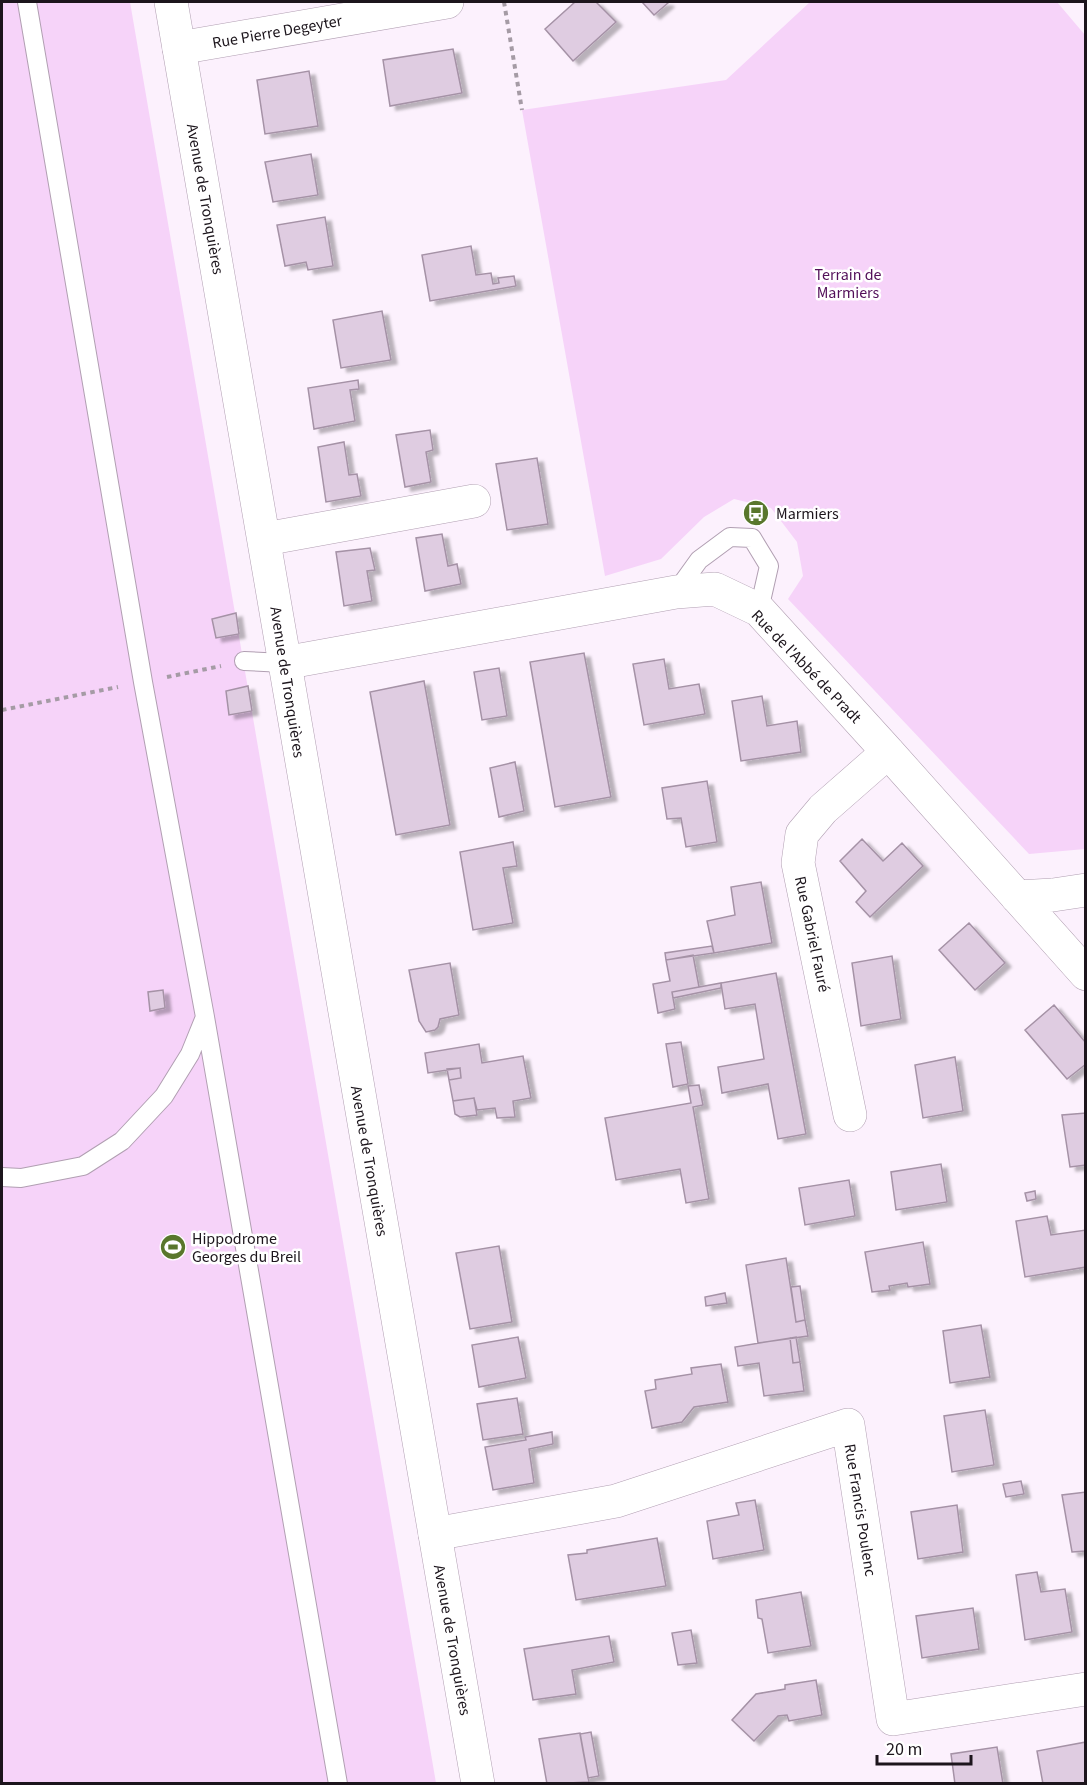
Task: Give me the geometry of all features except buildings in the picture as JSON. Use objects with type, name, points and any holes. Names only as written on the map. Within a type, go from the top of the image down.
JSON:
[{"type":"street","name":"Avenue de Tronquières","points":[[171,2],[478,1784]]},
{"type":"street","name":"Rue Pierre Degeyter","points":[[179,48],[447,2]]},
{"type":"street","points":[[265,539],[474,501]]},
{"type":"street","name":"Rue de l'Abbé de Pradt","points":[[284,663],[676,592],[715,590],[759,610],[1086,974]]},
{"type":"street","name":"Rue Gabriel Fauré","points":[[850,1115],[798,863],[802,834],[823,809],[888,752]]},
{"type":"street","points":[[1017,897],[1086,890]]},
{"type":"street","name":"Rue Francis Poulenc","points":[[435,1534],[616,1500],[848,1425],[893,1719],[1086,1689]]},
{"type":"lane","points":[[27,2],[141,670],[205,1017],[338,1784]]},
{"type":"lane","points":[[676,592],[699,560],[730,537],[752,538],[769,566],[759,610]]},
{"type":"lane","points":[[244,661],[284,663]]},
{"type":"lane","points":[[2,1177],[21,1178],[83,1166],[122,1141],[164,1096],[190,1054],[205,1017]]},
{"type":"path","points":[[504,2],[522,110]]},
{"type":"green space","name":"Hippodrome Georges du Breil","points":[[2,2],[130,2],[436,1783],[2,1784]]},
{"type":"green space","name":"Terrain de Marmiers","points":[[810,2],[1057,2],[1085,35],[1085,849],[1029,854],[788,599],[803,576],[797,542],[771,508],[734,499],[704,517],[661,559],[605,576],[522,110],[726,80]]},
{"type":"place","name":"Marmiers","points":[[756,513]]},
{"type":"place","name":"Hippodrome Georges du Breil","points":[[173,1247]]}]
